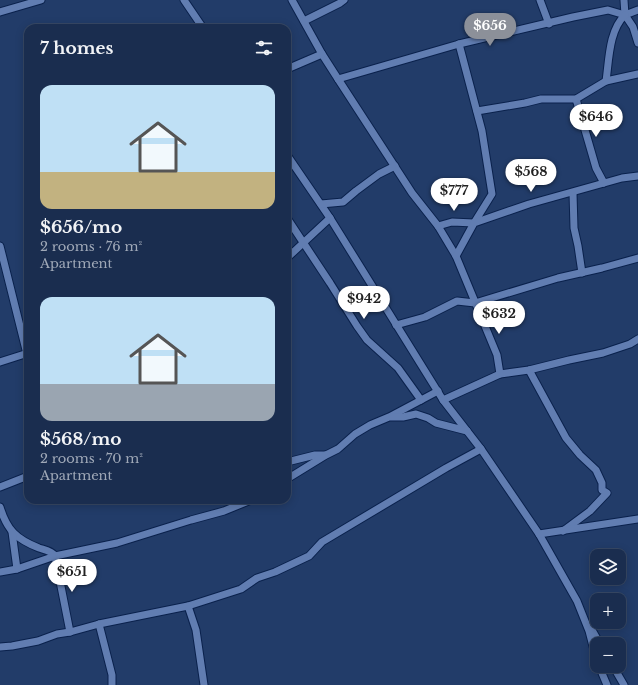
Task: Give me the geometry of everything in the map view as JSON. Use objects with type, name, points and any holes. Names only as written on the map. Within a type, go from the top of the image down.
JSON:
[{"type":"street","points":[[0,12],[41,0]]},
{"type":"street","points":[[184,0],[200,24]]},
{"type":"street","points":[[292,0],[322,54],[338,79],[412,193],[438,226],[456,256],[498,355],[500,374]]},
{"type":"street","points":[[304,21],[344,0]]},
{"type":"street","points":[[540,0],[549,24]]},
{"type":"street","points":[[624,0],[625,15],[633,27],[638,43]]},
{"type":"street","points":[[338,79],[459,44],[608,10],[625,15]]},
{"type":"street","points":[[606,81],[608,56],[614,32],[619,20],[625,15],[638,10]]},
{"type":"street","points":[[456,256],[474,222],[492,194],[482,131],[459,44]]},
{"type":"street","points":[[291,67],[322,54]]},
{"type":"street","points":[[477,111],[542,99],[576,99],[606,81],[638,74]]},
{"type":"street","points":[[576,99],[596,168],[604,183]]},
{"type":"street","points":[[291,161],[330,218],[443,400],[481,449],[539,534],[577,601],[590,638]]},
{"type":"street","points":[[321,204],[343,202],[379,174],[395,166]]},
{"type":"street","points":[[438,226],[452,222],[474,222],[528,204],[622,178],[638,176]]},
{"type":"street","points":[[572,193],[574,228],[582,273]]},
{"type":"street","points":[[291,254],[330,218]]},
{"type":"street","points":[[291,224],[367,340],[398,368],[421,400]]},
{"type":"street","points":[[0,246],[2,261],[24,343]]},
{"type":"street","points":[[396,325],[425,317],[457,301],[475,303],[558,278],[638,258]]},
{"type":"street","points":[[443,400],[500,374],[529,370],[603,353],[638,340]]},
{"type":"street","points":[[0,362],[24,355]]},
{"type":"street","points":[[529,370],[566,438],[580,455],[596,470],[602,483],[602,490],[607,493],[590,511],[563,531]]},
{"type":"street","points":[[291,477],[338,449],[355,434],[370,425],[438,391]]},
{"type":"street","points":[[389,416],[416,414],[428,418],[436,423],[468,431]]},
{"type":"street","points":[[0,647],[38,641],[57,634],[99,624],[188,606],[241,589],[257,578],[276,572],[309,556],[322,542],[446,468],[481,449]]},
{"type":"street","points":[[291,461],[315,455],[326,455]]},
{"type":"street","points":[[0,487],[24,478]]},
{"type":"street","points":[[0,572],[56,556],[117,543],[191,520],[224,512],[242,504]]},
{"type":"street","points":[[0,506],[6,523],[12,532],[35,546],[56,556],[70,632]]},
{"type":"street","points":[[539,534],[638,519]]},
{"type":"street","points":[[12,532],[17,568]]},
{"type":"street","points":[[188,606],[196,630],[204,685]]},
{"type":"street","points":[[585,620],[596,637]]},
{"type":"street","points":[[99,624],[112,675],[112,685]]},
{"type":"street","points":[[602,673],[607,685]]},
{"type":"street","points":[[617,673],[624,685]]}]
